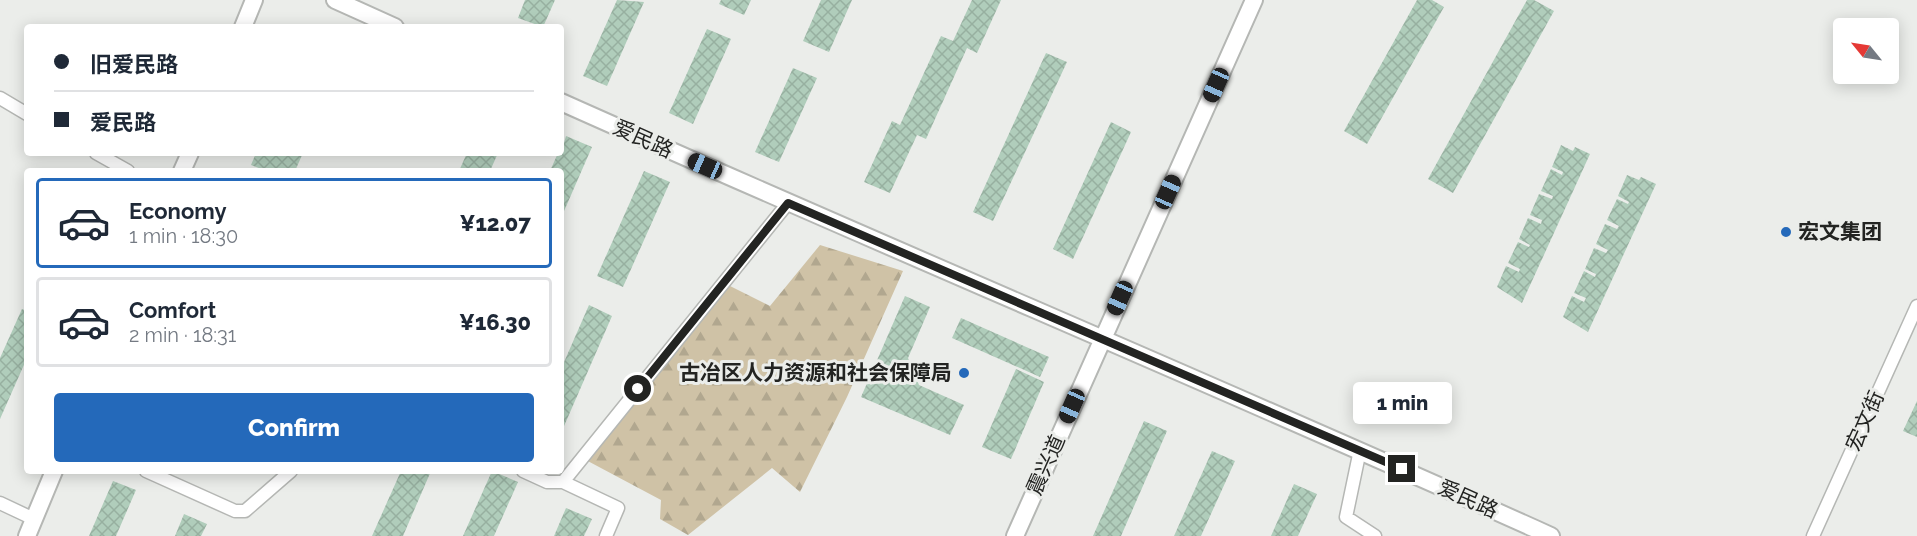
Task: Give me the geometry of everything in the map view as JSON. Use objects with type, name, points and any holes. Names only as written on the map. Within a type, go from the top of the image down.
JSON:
[{"type":"street","points":[[244,24],[254,0]]},
{"type":"street","points":[[335,0],[388,24]]},
{"type":"street","name":"震兴道","points":[[1015,536],[1254,0]]},
{"type":"street","points":[[0,98],[24,112]]},
{"type":"street","name":"爱民路","points":[[564,103],[1101,340],[1360,450],[1551,536]]},
{"type":"street","points":[[101,156],[123,168]]},
{"type":"street","points":[[563,482],[788,203]]},
{"type":"street","name":"宏文街","points":[[1813,536],[1917,306]]},
{"type":"street","points":[[1360,450],[1346,517],[1375,536]]},
{"type":"street","points":[[27,536],[53,474]]},
{"type":"street","points":[[153,474],[235,511],[245,511],[288,474]]},
{"type":"street","points":[[530,474],[547,482],[563,482],[618,508],[606,536]]},
{"type":"street","points":[[0,503],[34,519]]},
{"type":"green space","points":[[820,245],[903,271],[847,397],[800,492],[772,468],[688,535],[660,519],[661,500],[584,459],[724,283],[770,306]]},
{"type":"building","points":[[525,0],[555,0],[544,24],[535,24],[518,18]]},
{"type":"building","points":[[617,0],[644,2],[607,86],[583,76]]},
{"type":"building","points":[[721,0],[751,0],[744,15],[719,4]]},
{"type":"building","points":[[821,0],[852,0],[829,52],[803,41]]},
{"type":"building","points":[[972,0],[1001,0],[977,53],[967,48],[926,139],[917,135],[890,193],[864,182],[892,121],[900,125],[941,36],[953,41]]},
{"type":"building","points":[[1417,0],[1432,0],[1444,7],[1367,144],[1344,131]]},
{"type":"building","points":[[1527,0],[1534,0],[1554,11],[1453,193],[1428,179]]},
{"type":"building","points":[[707,29],[731,39],[693,124],[669,113]]},
{"type":"building","points":[[1046,53],[1067,62],[993,221],[973,212]]},
{"type":"building","points":[[793,68],[817,78],[779,162],[755,152]]},
{"type":"building","points":[[1111,122],[1131,132],[1073,259],[1053,249]]},
{"type":"building","points":[[566,136],[592,147],[564,211],[564,168],[551,168],[557,156],[564,156]]},
{"type":"building","points":[[1561,145],[1573,151],[1575,147],[1590,154],[1522,303],[1497,287],[1506,266],[1519,272],[1520,269],[1508,263],[1518,242],[1529,247],[1530,245],[1519,239],[1528,218],[1541,224],[1542,220],[1530,215],[1539,194],[1552,199],[1553,196],[1541,191],[1551,169],[1562,175],[1563,172],[1552,167]]},
{"type":"building","points":[[255,156],[302,156],[296,168],[259,168],[251,165]]},
{"type":"building","points":[[466,156],[497,156],[491,168],[460,168]]},
{"type":"building","points":[[644,171],[670,182],[623,287],[597,276]]},
{"type":"building","points":[[1627,175],[1639,180],[1641,177],[1656,184],[1588,332],[1563,317],[1572,296],[1584,302],[1586,298],[1574,293],[1584,271],[1595,277],[1596,274],[1585,269],[1594,248],[1606,253],[1608,250],[1596,244],[1605,224],[1617,229],[1619,226],[1607,220],[1617,199],[1628,204],[1629,202],[1618,196]]},
{"type":"building","name":"古冶区人力资源和社会保障局","points":[[905,296],[930,307],[908,358],[919,385],[964,405],[950,435],[861,397]]},
{"type":"building","points":[[589,305],[612,316],[564,426],[564,362]]},
{"type":"building","points":[[22,309],[24,310],[24,365],[0,419],[0,358]]},
{"type":"building","points":[[961,318],[1049,357],[1040,377],[952,338]]},
{"type":"building","name":"古冶区人力资源和社会保障局","points":[[1016,369],[1044,382],[1011,459],[982,447]]},
{"type":"building","points":[[1917,401],[1917,437],[1903,431]]},
{"type":"building","points":[[1144,421],[1167,431],[1121,536],[1093,536]]},
{"type":"building","points":[[1212,451],[1235,461],[1201,536],[1174,536]]},
{"type":"building","points":[[400,474],[430,474],[403,536],[372,536]]},
{"type":"building","points":[[491,474],[499,474],[518,482],[494,536],[463,536]]},
{"type":"building","points":[[113,481],[136,490],[116,536],[89,536]]},
{"type":"building","points":[[1294,484],[1317,494],[1298,536],[1271,536]]},
{"type":"building","points":[[566,508],[592,519],[584,536],[554,536]]},
{"type":"building","points":[[184,514],[207,524],[201,536],[175,536]]},
{"type":"place","name":"宏文集团","points":[[1786,232]]},
{"type":"place","name":"古冶区人力资源和社会保障局","points":[[964,373]]},
{"type":"route","points":[[638,389],[788,203],[1402,469]]}]
